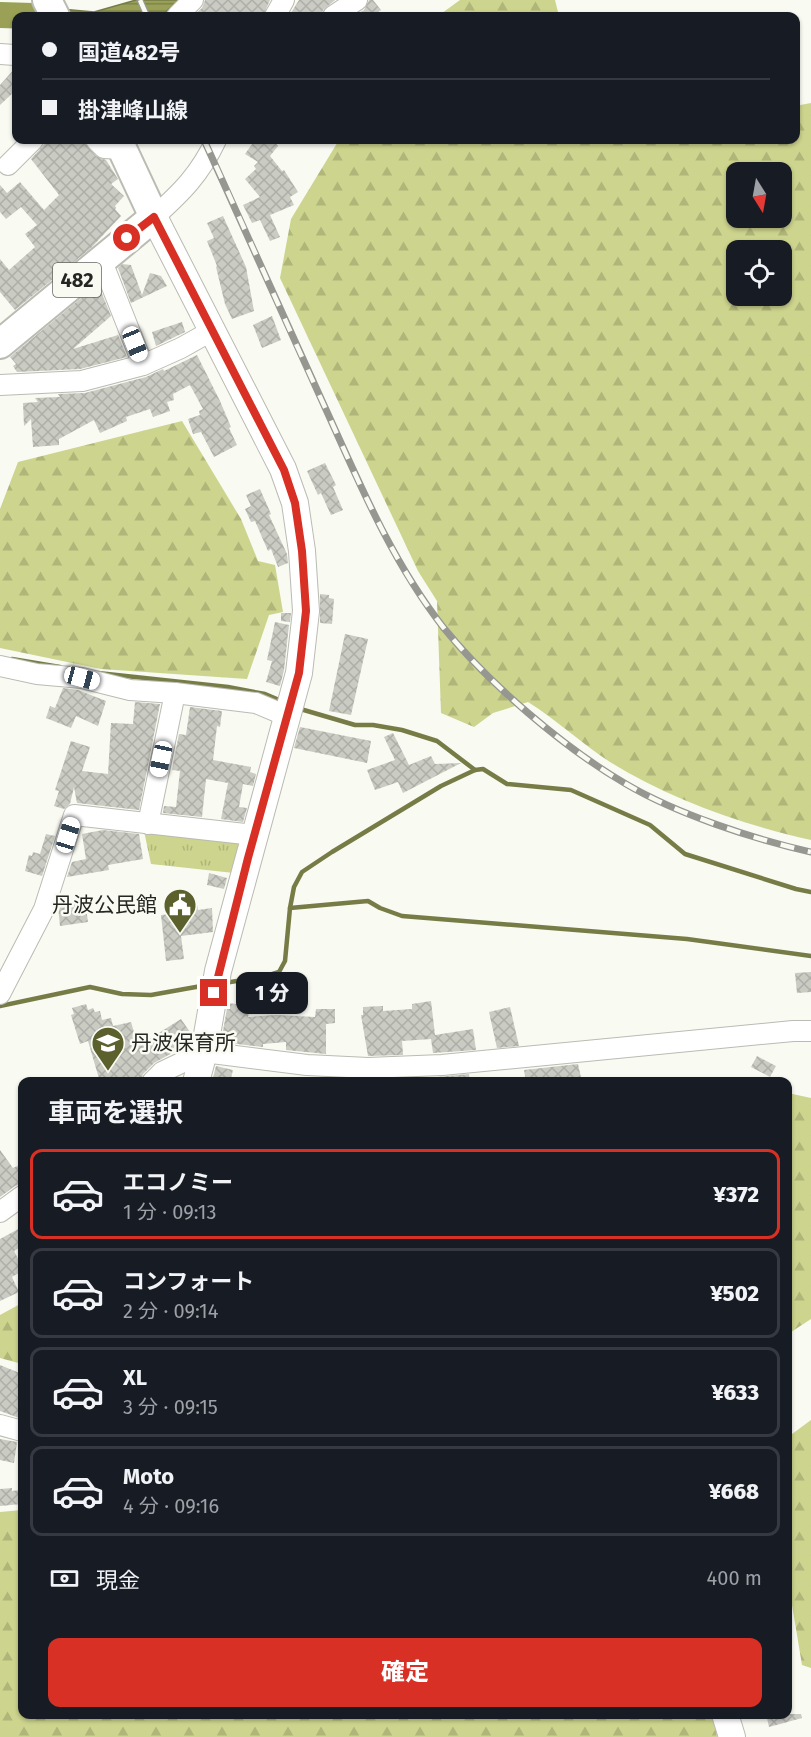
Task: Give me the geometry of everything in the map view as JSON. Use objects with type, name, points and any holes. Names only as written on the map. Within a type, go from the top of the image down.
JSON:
[{"type":"highway","points":[[120,144],[154,217]]},
{"type":"highway","name":"482","points":[[0,344],[154,217]]},
{"type":"main road","points":[[154,217],[284,470],[295,503],[302,551],[306,611],[299,673],[216,982],[197,1077]]},
{"type":"main road","points":[[727,1719],[732,1737]]},
{"type":"street","points":[[181,12],[194,0]]},
{"type":"street","points":[[339,12],[357,0]]},
{"type":"street","points":[[8,165],[29,144]]},
{"type":"street","points":[[100,144],[104,148],[120,144]]},
{"type":"street","points":[[154,217],[201,169],[214,144]]},
{"type":"street","points":[[101,260],[143,365]]},
{"type":"street","points":[[0,385],[82,381],[143,365],[182,348],[213,330]]},
{"type":"street","points":[[0,666],[37,674],[82,678],[130,690],[175,693],[289,709]]},
{"type":"street","points":[[148,824],[175,693]]},
{"type":"street","points":[[0,994],[44,909],[74,815],[254,835]]},
{"type":"street","points":[[157,1077],[162,1072],[204,1052],[307,1065],[443,1073],[793,1031],[811,1031]]},
{"type":"street","points":[[1,1211],[18,1199]]},
{"type":"street","points":[[0,1425],[18,1430]]},
{"type":"green space","points":[[460,0],[555,0],[558,12],[444,12]]},
{"type":"green space","points":[[811,103],[811,840],[759,827],[657,788],[589,748],[528,702],[493,713],[474,727],[441,713],[437,601],[418,571],[280,278],[291,219],[337,144],[800,144],[800,105]]},
{"type":"green space","points":[[182,421],[241,519],[258,561],[275,565],[283,612],[269,615],[247,679],[101,669],[0,648],[0,509],[18,462]]},
{"type":"green space","points":[[144,831],[243,840],[234,873],[151,864]]},
{"type":"green space","points":[[792,1094],[811,1098],[811,1319],[792,1331]]},
{"type":"green space","points":[[18,1305],[18,1363],[0,1358],[0,1315]]},
{"type":"green space","points":[[811,1420],[811,1668],[802,1665],[792,1605],[792,1434]]},
{"type":"green space","points":[[18,1510],[18,1719],[715,1719],[717,1737],[0,1737],[0,1512]]},
{"type":"shaded area","points":[[136,0],[179,0],[166,12],[94,12]]},
{"type":"shaded area","points":[[17,5],[94,12],[16,12]]},
{"type":"building","points":[[205,0],[270,0],[265,12],[198,12]]},
{"type":"building","points":[[299,0],[335,0],[322,12],[292,12]]},
{"type":"building","points":[[369,0],[373,0],[381,10],[361,12]]},
{"type":"building","points":[[12,72],[12,94],[0,105],[0,85]]},
{"type":"building","points":[[44,144],[86,144],[96,156],[106,160],[118,179],[111,184],[124,196],[115,206],[121,216],[91,248],[15,310],[0,292],[0,259],[9,270],[35,247],[25,234],[37,225],[21,207],[6,219],[0,212],[0,185],[7,193],[20,182],[44,210],[59,195],[31,159]]},
{"type":"building","points":[[252,144],[276,144],[278,146],[270,156],[282,171],[284,170],[298,192],[290,197],[294,205],[270,215],[280,237],[270,241],[260,220],[252,223],[243,205],[260,197],[245,179],[256,169],[254,166],[258,162],[245,154]]},
{"type":"building","points":[[223,216],[246,267],[254,311],[232,319],[225,304],[217,266],[207,241],[214,238],[207,223]]},
{"type":"building","points":[[122,264],[131,265],[142,295],[150,273],[161,276],[167,286],[131,303],[118,268]]},
{"type":"building","points":[[98,284],[111,316],[73,349],[118,335],[127,357],[80,369],[17,372],[13,366],[16,364],[10,357]]},
{"type":"building","points":[[272,316],[281,340],[262,348],[253,325]]},
{"type":"building","points":[[182,322],[185,332],[156,346],[152,332]]},
{"type":"building","points":[[197,355],[220,401],[237,445],[214,457],[201,432],[193,434],[188,419],[200,415],[199,411],[203,409],[190,385],[173,394],[174,400],[167,402],[170,411],[153,417],[150,409],[126,417],[127,421],[100,433],[94,420],[59,439],[59,445],[33,447],[31,419],[24,426],[23,403],[38,402],[35,398],[60,397],[58,394],[85,393],[146,377]]},
{"type":"building","points":[[325,463],[336,485],[333,487],[343,510],[331,515],[321,493],[318,495],[307,471]]},
{"type":"building","points":[[260,489],[287,554],[288,563],[278,567],[271,549],[268,551],[255,521],[251,522],[245,509],[251,506],[246,495]]},
{"type":"building","points":[[320,594],[329,595],[329,598],[334,599],[332,624],[320,623]]},
{"type":"building","points":[[281,613],[291,613],[290,622],[281,621]]},
{"type":"building","points":[[275,622],[289,625],[280,686],[266,682],[272,661],[267,660]]},
{"type":"building","points":[[345,634],[368,639],[351,715],[329,711]]},
{"type":"building","points":[[63,688],[78,690],[106,701],[98,726],[76,716],[71,728],[46,718],[50,706],[55,708]]},
{"type":"building","points":[[135,702],[160,704],[139,810],[77,803],[74,787],[70,804],[64,809],[54,806],[59,791],[55,790],[71,741],[90,747],[82,771],[108,774],[111,723],[133,724]]},
{"type":"building","points":[[190,707],[222,711],[220,727],[217,726],[213,760],[251,767],[250,772],[256,774],[253,786],[243,784],[239,807],[247,808],[243,822],[221,819],[228,783],[206,779],[202,817],[163,813],[164,806],[176,807],[180,771],[172,770],[179,734],[186,735]]},
{"type":"building","points":[[300,727],[371,741],[367,763],[294,748]]},
{"type":"building","points":[[393,733],[409,765],[431,756],[435,764],[461,763],[403,793],[398,782],[375,790],[367,770],[395,760],[384,737]]},
{"type":"building","points":[[103,830],[139,834],[143,859],[108,865],[109,870],[67,877],[72,862],[86,859],[82,834]]},
{"type":"building","points":[[46,834],[55,836],[42,876],[25,871],[29,855],[32,856],[33,852],[40,854]]},
{"type":"building","points":[[209,873],[227,878],[224,889],[207,885]]},
{"type":"building","points":[[85,901],[88,922],[60,926],[58,906]]},
{"type":"building","name":"丹波公民館","points":[[197,905],[198,910],[212,908],[213,932],[181,936],[184,959],[166,961],[161,915],[187,912],[186,906]]},
{"type":"building","points":[[811,972],[811,992],[797,993],[795,973]]},
{"type":"building","points":[[237,1001],[251,1004],[248,1017],[276,1015],[315,1017],[316,1009],[335,1009],[335,1023],[326,1024],[326,1054],[286,1050],[286,1042],[263,1044],[263,1047],[221,1042],[228,1003],[236,1004]]},
{"type":"building","points":[[431,1001],[435,1035],[473,1029],[476,1050],[433,1053],[431,1039],[402,1041],[403,1055],[368,1056],[361,1015],[363,1015],[363,1007],[383,1006],[383,1011],[412,1009],[412,1004]]},
{"type":"building","points":[[86,1004],[88,1010],[93,1008],[95,1012],[100,1011],[102,1020],[111,1018],[113,1026],[131,1022],[138,1046],[181,1019],[192,1035],[190,1043],[154,1063],[142,1077],[99,1077],[88,1041],[80,1044],[71,1015],[74,1014],[72,1008]]},
{"type":"building","points":[[510,1007],[519,1046],[497,1048],[489,1012]]},
{"type":"building","points":[[757,1056],[776,1066],[770,1077],[751,1067]]},
{"type":"building","points":[[578,1064],[581,1077],[525,1077],[524,1070]]},
{"type":"building","points":[[216,1066],[233,1070],[231,1077],[213,1077]]},
{"type":"building","points":[[469,1074],[469,1077],[436,1077]]},
{"type":"building","points":[[0,1150],[13,1168],[18,1166],[18,1185],[0,1197]]},
{"type":"building","points":[[18,1229],[18,1248],[14,1251],[18,1258],[18,1273],[12,1277],[18,1292],[0,1301],[0,1239]]},
{"type":"building","points":[[0,1365],[18,1372],[18,1418],[0,1411]]},
{"type":"building","points":[[0,1439],[17,1442],[14,1463],[0,1460]]},
{"type":"building","points":[[12,1488],[12,1491],[18,1490],[18,1504],[0,1506],[0,1489]]},
{"type":"building","points":[[792,1714],[801,1714],[802,1718],[769,1727],[767,1719],[792,1719]]},
{"type":"waterway","points":[[0,15],[12,15]]},
{"type":"waterway","points":[[12,659],[60,667]]},
{"type":"waterway","points":[[98,673],[228,687],[265,694],[284,702]]},
{"type":"waterway","points":[[297,708],[355,725],[373,725],[402,730],[437,741],[475,770]]},
{"type":"waterway","points":[[224,983],[279,972],[285,961],[294,887],[302,872],[441,786],[475,770],[483,769],[507,784],[571,790],[650,825],[685,854],[811,892]]},
{"type":"waterway","points":[[290,908],[368,901],[402,916],[687,939],[811,956]]},
{"type":"waterway","points":[[0,1006],[90,987],[122,994],[151,995],[207,985]]},
{"type":"railway","points":[[140,0],[145,12]]},
{"type":"railway","points":[[206,144],[379,524],[409,577],[443,627],[482,670],[528,713],[578,752],[626,784],[668,805],[716,824],[811,852]]},
{"type":"place","name":"丹波公民館","points":[[180,934]]},
{"type":"place","name":"丹波保育所","points":[[108,1072]]},
{"type":"route","points":[[127,238],[154,217],[284,470],[295,503],[302,551],[306,611],[299,673],[214,993]]}]
